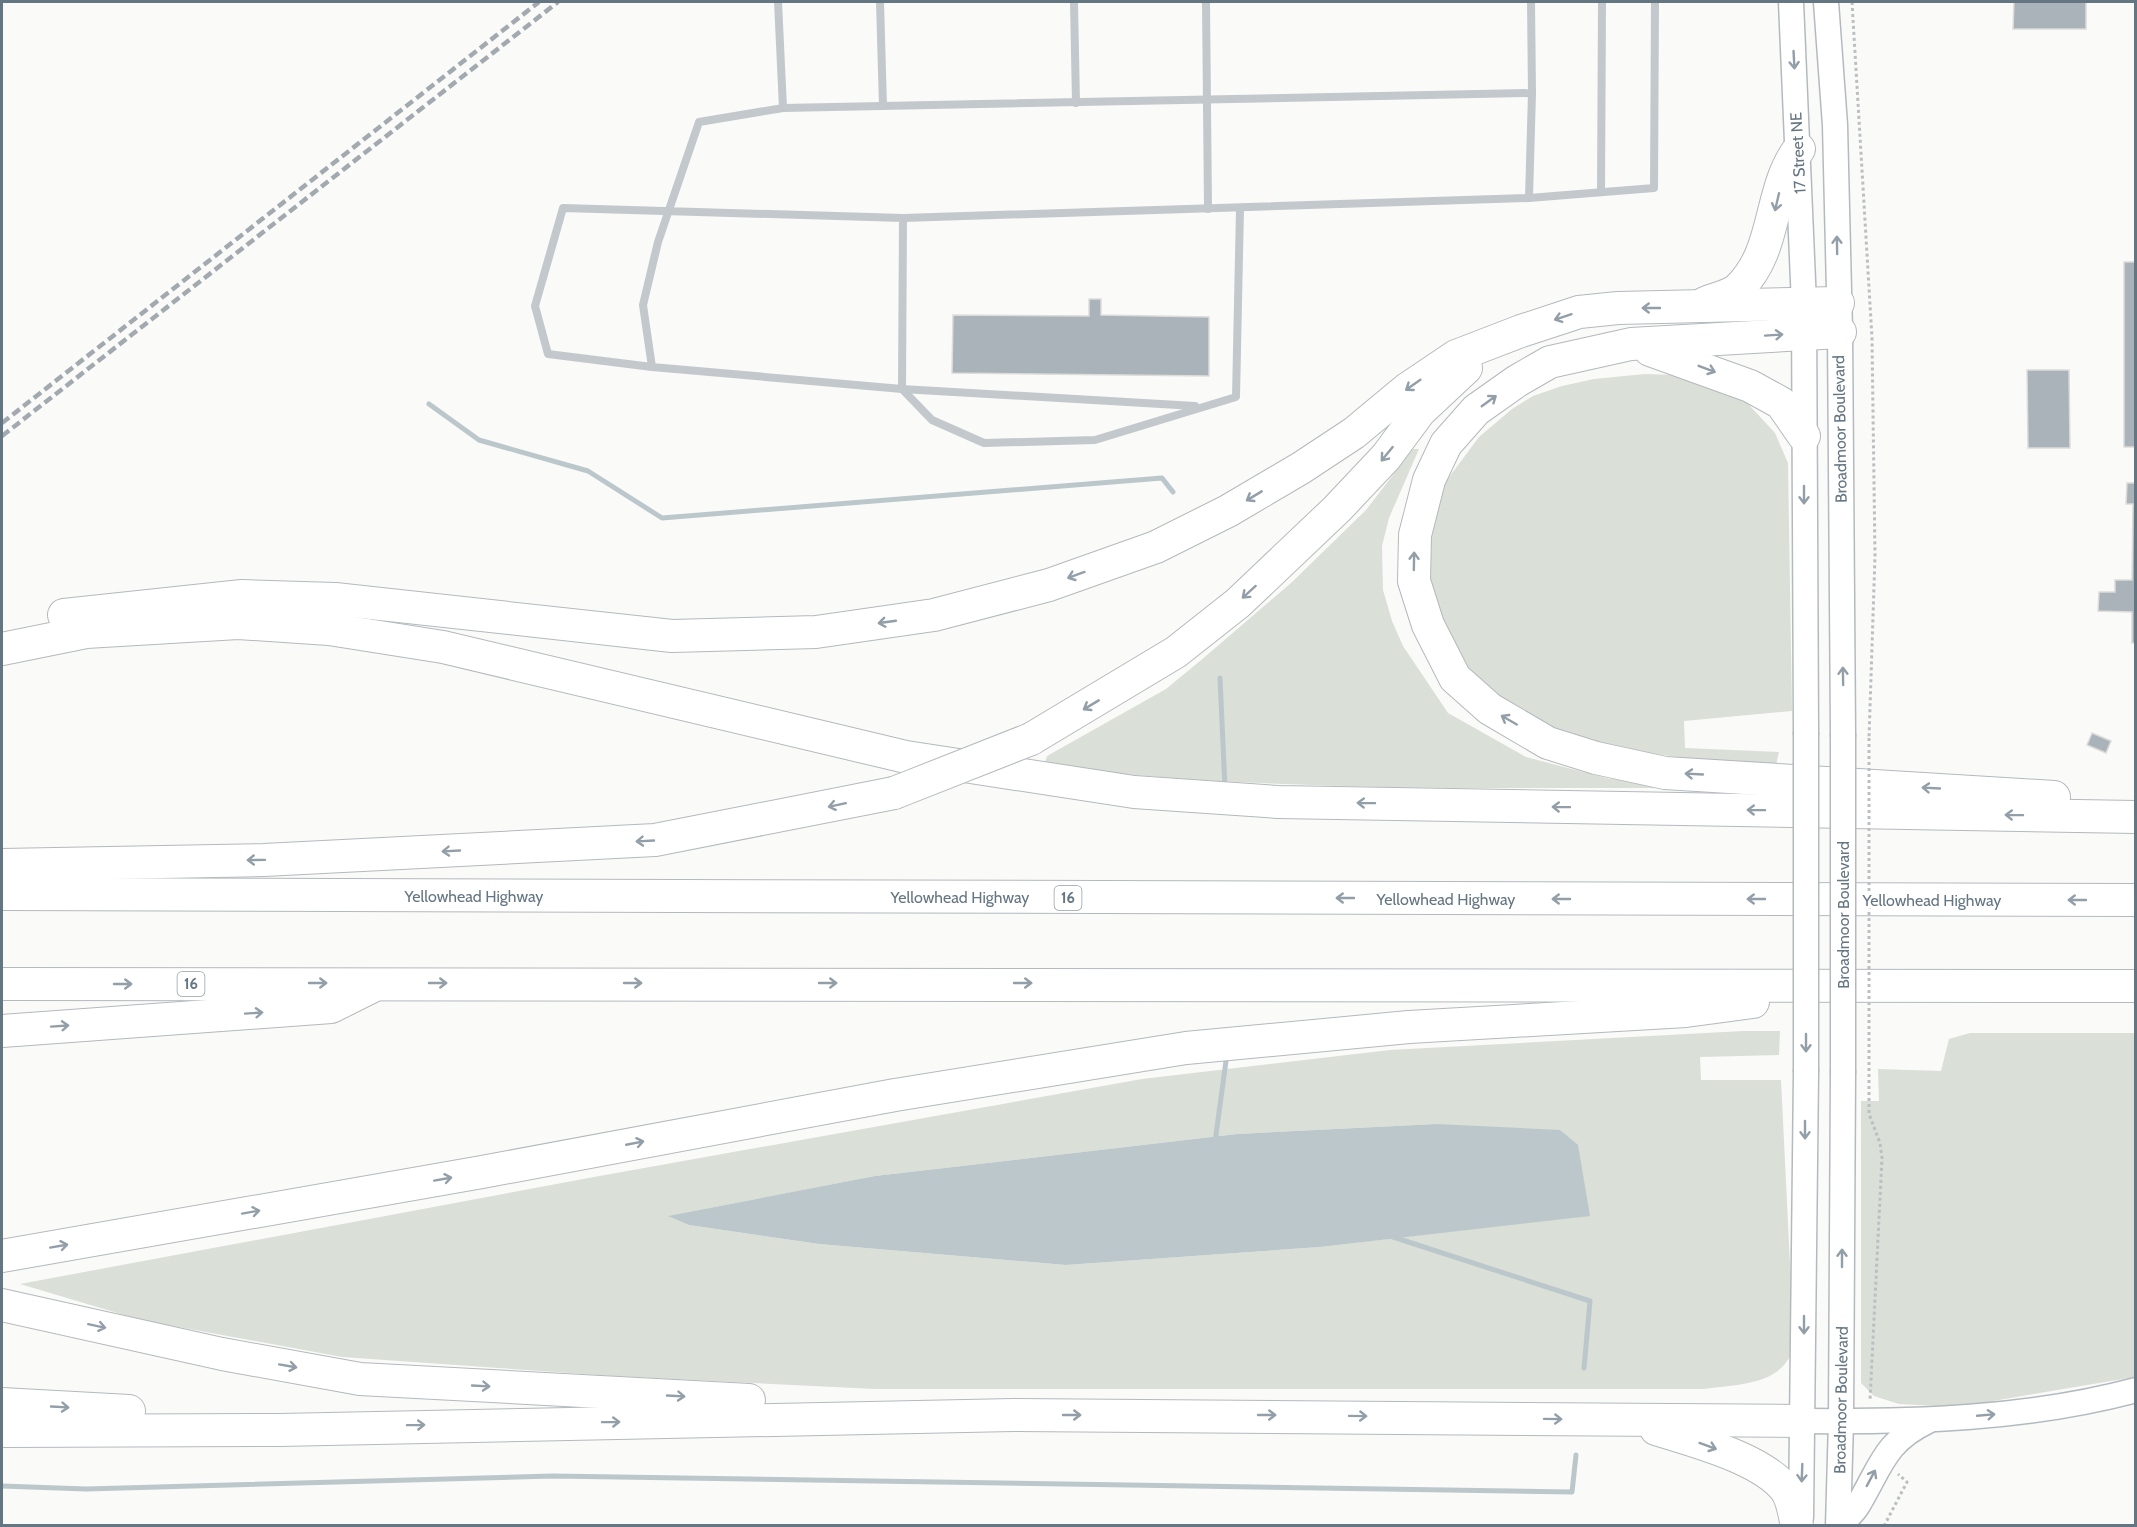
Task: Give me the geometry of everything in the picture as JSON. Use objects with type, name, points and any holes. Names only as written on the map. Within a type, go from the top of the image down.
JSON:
[{"type":"highway","points":[[1695,307],[1738,290],[1754,267],[1769,238],[1786,165],[1799,149]]},
{"type":"highway","points":[[2,630],[80,611],[242,596],[334,599],[672,636],[816,632],[934,615],[1049,585],[1177,537],[1228,512],[1301,468],[1354,433],[1407,389],[1456,356],[1521,331],[1580,312],[1618,308],[1695,307],[1805,318],[1839,318]]},
{"type":"highway","points":[[1805,318],[1631,344],[1550,362],[1476,410],[1446,444],[1429,480],[1415,535],[1414,581],[1428,625],[1455,678],[1490,709],[1548,743],[1596,758],[1665,773],[2024,793],[2136,806]]},
{"type":"highway","points":[[2,866],[264,860],[655,840],[894,793],[1031,739],[1176,652],[1238,603],[1337,509],[1386,456],[1420,411],[1466,368],[1521,331]]},
{"type":"highway","points":[[1631,344],[1685,360],[1750,386],[1781,403],[1804,436]]},
{"type":"highway","points":[[2,649],[86,632],[238,623],[329,629],[443,647],[906,757],[1134,792],[1278,802],[2136,817]]},
{"type":"highway","name":"Yellowhead Highway","points":[[2,894],[2136,900]]},
{"type":"highway","points":[[2,1031],[331,1007],[380,983]]},
{"type":"highway","name":"16","points":[[2,984],[2136,987]]},
{"type":"highway","points":[[2,1256],[483,1172],[895,1095],[1186,1048],[1409,1027],[1686,1011],[1874,986]]},
{"type":"highway","points":[[2,1305],[222,1354],[360,1379],[1013,1415]]},
{"type":"highway","points":[[2,1404],[258,1418],[357,1426]]},
{"type":"highway","points":[[2,1431],[279,1430],[357,1426],[1013,1415],[1804,1420]]},
{"type":"highway","points":[[1632,1420],[1714,1448],[1761,1469],[1787,1491],[1799,1526]]},
{"type":"main road","name":"17 Street NE","points":[[1791,2],[1805,318]]},
{"type":"main road","points":[[1826,2],[1835,125],[1839,318]]},
{"type":"main road","name":"Broadmoor Boulevard","points":[[1799,1526],[1804,1420],[1806,1072],[1805,318]]},
{"type":"main road","name":"Broadmoor Boulevard","points":[[1838,1526],[1841,1421],[1843,1073],[1839,318]]},
{"type":"main road","points":[[1804,1420],[1928,1420],[2022,1412],[2098,1400],[2136,1390]]},
{"type":"main road","points":[[1838,1526],[1858,1507],[1881,1460],[1898,1441],[1928,1420]]},
{"type":"lane","points":[[778,2],[783,108]]},
{"type":"lane","points":[[880,2],[883,106]]},
{"type":"lane","points":[[1074,2],[1076,103]]},
{"type":"lane","points":[[1206,2],[1208,208]]},
{"type":"lane","points":[[1529,198],[1532,93],[1531,2]]},
{"type":"lane","points":[[1601,192],[1602,2]]},
{"type":"lane","points":[[1202,406],[902,388],[652,367],[548,354],[535,306],[563,208],[903,218],[1529,198],[1654,188],[1655,2]]},
{"type":"lane","points":[[652,367],[643,305],[658,242],[699,122],[783,108],[1532,93]]},
{"type":"lane","points":[[903,218],[902,388],[932,420],[984,443],[1095,440],[1236,397],[1240,208]]},
{"type":"path","points":[[1852,2],[1872,338],[1875,556],[1869,738],[1869,1114],[1880,1143],[1882,1158],[1872,1382],[1867,1421]]},
{"type":"path","points":[[1881,1460],[1907,1482],[1884,1526]]},
{"type":"shaded area","points":[[1645,374],[1675,375],[1738,393],[1775,433],[1788,463],[1792,711],[1684,721],[1685,748],[1779,752],[1776,765],[1692,759],[1613,748],[1548,730],[1468,677],[1433,616],[1424,557],[1438,492],[1479,437],[1512,409],[1533,396],[1562,386],[1594,379]]},
{"type":"shaded area","points":[[1413,449],[1419,449],[1389,518],[1382,546],[1383,590],[1392,621],[1403,646],[1448,713],[1526,757],[1610,779],[1682,782],[1685,788],[1444,788],[1284,784],[1124,774],[1044,766],[1047,756],[1166,689],[1291,583],[1366,510]]},
{"type":"shaded area","points":[[1743,1031],[1780,1031],[1779,1055],[1700,1057],[1701,1080],[1781,1080],[1794,1346],[1788,1359],[1780,1369],[1758,1381],[1703,1389],[875,1389],[613,1376],[342,1357],[141,1320],[20,1284],[594,1177],[1142,1079],[1390,1050]],"holes":[[[1436,1124],[1590,1215],[1320,1247],[1066,1265],[819,1244],[689,1225],[669,1216],[875,1176],[1237,1134]]]},
{"type":"shaded area","points":[[1970,1033],[2135,1033],[2135,1377],[1957,1407],[1899,1404],[1874,1396],[1861,1383],[1861,1101],[1879,1101],[1878,1069],[1941,1071],[1949,1039]]},
{"type":"shaded area","points":[[1436,1124],[1560,1130],[1578,1145],[1590,1216],[1320,1247],[1066,1265],[819,1244],[689,1225],[668,1216],[875,1176],[1237,1134]]},
{"type":"building","points":[[2014,2],[2086,2],[2086,29],[2013,29]]},
{"type":"building","points":[[2124,262],[2136,262],[2136,447],[2124,447]]},
{"type":"building","points":[[1089,299],[1101,299],[1101,315],[1209,317],[1209,376],[952,373],[953,315],[1089,316]]},
{"type":"building","points":[[2027,370],[2069,370],[2070,448],[2028,448]]},
{"type":"building","points":[[2127,483],[2136,483],[2136,643],[2132,643],[2132,612],[2098,611],[2099,592],[2115,592],[2115,580],[2132,580],[2133,504],[2126,504]]},
{"type":"building","points":[[2092,733],[2111,741],[2106,753],[2087,745]]},
{"type":"waterway","points":[[429,404],[479,440],[588,471],[662,518],[1162,478],[1173,492]]},
{"type":"waterway","points":[[1220,678],[1225,788]]},
{"type":"waterway","points":[[1215,1142],[1226,1061]]},
{"type":"waterway","points":[[1390,1236],[1590,1301],[1584,1368]]},
{"type":"waterway","points":[[2,1486],[86,1489],[553,1476],[1572,1492],[1576,1455]]},
{"type":"railway","points":[[2,423],[539,2]]},
{"type":"railway","points":[[2,436],[558,2]]}]
